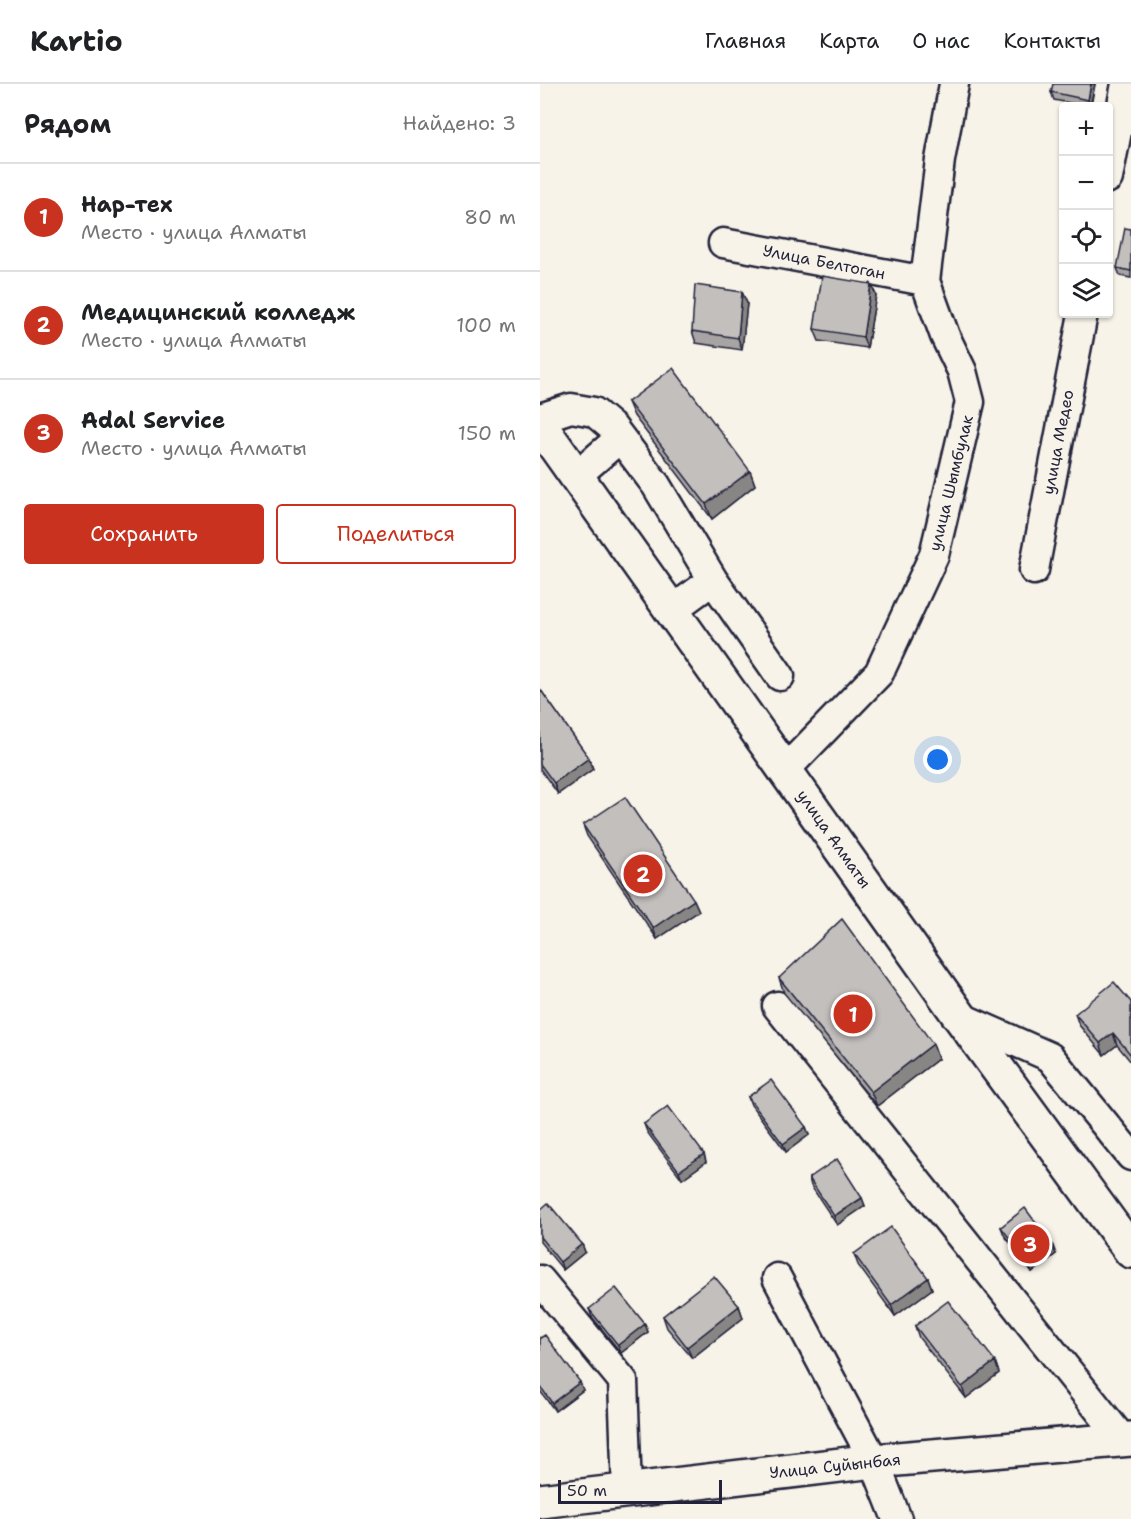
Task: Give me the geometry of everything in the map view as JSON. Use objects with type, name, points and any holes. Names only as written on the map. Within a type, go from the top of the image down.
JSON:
[{"type":"main road","name":"улица Алматы","points":[[545,442],[576,476],[960,1017],[1131,1251]]},
{"type":"main road","name":"Улица Суйынбая","points":[[540,1501],[874,1461],[1127,1440]]},
{"type":"street","name":"улица Шымбулак","points":[[784,770],[879,673],[934,555],[970,402],[962,371],[945,336],[925,281],[940,159],[954,84]]},
{"type":"street","points":[[1112,156],[1126,84]]},
{"type":"street","name":"Улица Белтоган","points":[[723,243],[925,281]]},
{"type":"street","name":"улица Медео","points":[[1034,570],[1082,318]]},
{"type":"street","points":[[540,418],[571,408],[594,412],[613,428],[656,485],[713,580],[780,676]]},
{"type":"street","points":[[576,476],[620,438]]},
{"type":"street","points":[[672,610],[713,580]]},
{"type":"street","points":[[777,1006],[1127,1440]]},
{"type":"street","points":[[960,1017],[1050,1057],[1131,1156]]},
{"type":"street","points":[[777,1278],[874,1461],[897,1519]]},
{"type":"street","points":[[540,1280],[623,1381],[627,1491]]},
{"type":"building","points":[[1053,84],[1091,84],[1088,100],[1051,92]]},
{"type":"building","points":[[1125,228],[1131,229],[1131,271],[1117,268]]},
{"type":"building","points":[[822,276],[871,284],[863,337],[814,329]]},
{"type":"building","points":[[695,285],[742,292],[738,338],[692,331]]},
{"type":"building","points":[[673,368],[750,471],[706,504],[628,402]]},
{"type":"building","points":[[540,689],[589,758],[554,783],[540,764]]},
{"type":"building","points":[[625,797],[694,900],[653,928],[583,825]]},
{"type":"building","points":[[842,919],[933,1044],[871,1092],[779,978]]},
{"type":"building","points":[[1114,982],[1131,1002],[1131,1055],[1113,1033],[1100,1043],[1075,1014]]},
{"type":"building","points":[[771,1080],[806,1127],[783,1144],[748,1097]]},
{"type":"building","points":[[668,1106],[704,1154],[679,1171],[644,1124]]},
{"type":"building","points":[[837,1159],[862,1198],[834,1216],[809,1178]]},
{"type":"building","points":[[548,1203],[582,1244],[560,1262],[540,1237],[540,1210]]},
{"type":"building","points":[[1025,1208],[1053,1246],[1029,1264],[1001,1227]]},
{"type":"building","points":[[891,1227],[928,1278],[891,1305],[854,1254]]},
{"type":"building","points":[[714,1276],[739,1306],[687,1347],[663,1316]]},
{"type":"building","points":[[616,1288],[645,1324],[618,1345],[589,1309]]},
{"type":"building","points":[[948,1301],[995,1361],[962,1387],[915,1326]]},
{"type":"building","points":[[545,1335],[580,1382],[552,1403],[540,1386],[540,1338]]},
{"type":"place","name":"Медицинский колледж","points":[[643,874]]},
{"type":"place","name":"Нар-тех","points":[[853,1014]]},
{"type":"place","name":"Adal Service","points":[[1030,1244]]}]
